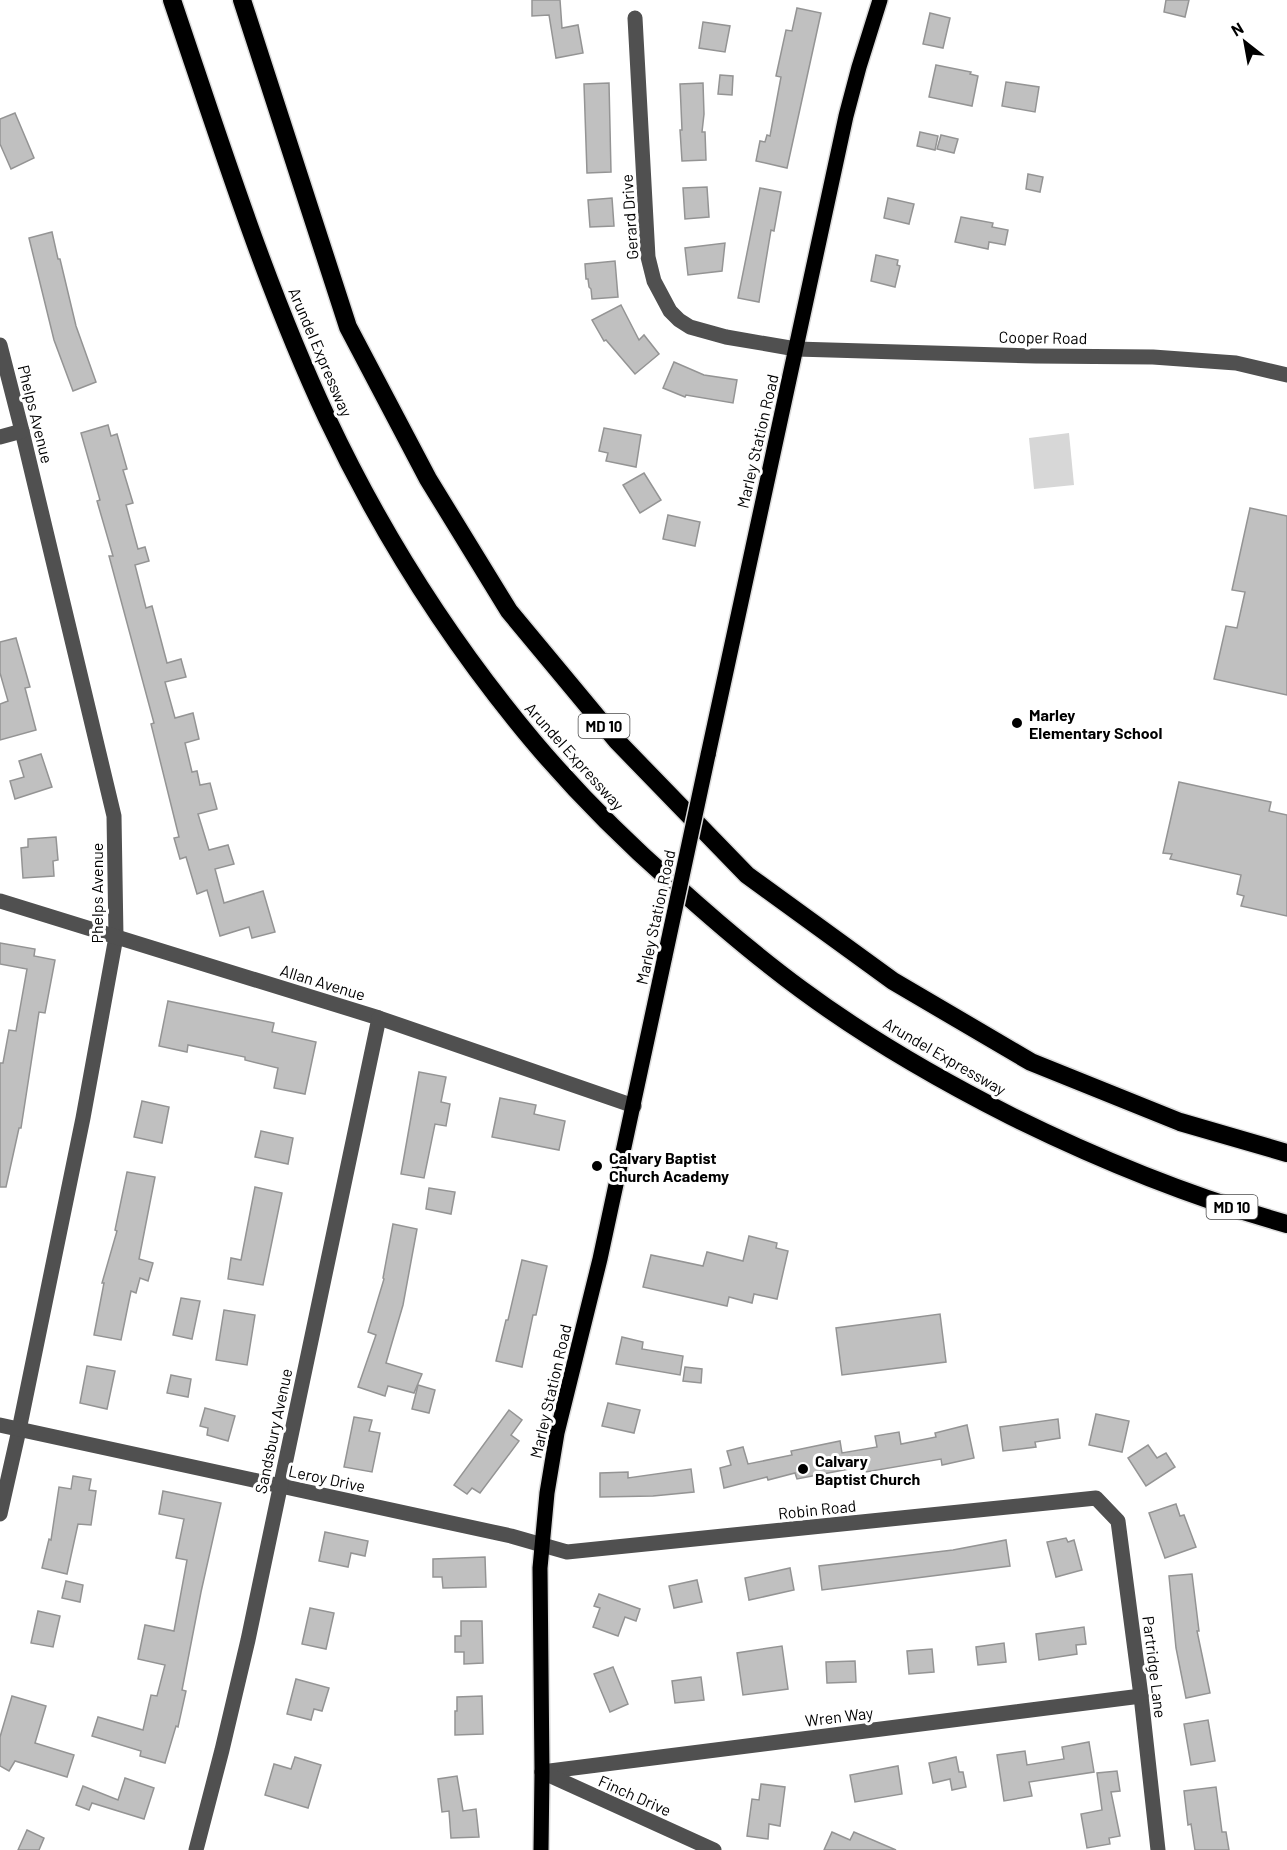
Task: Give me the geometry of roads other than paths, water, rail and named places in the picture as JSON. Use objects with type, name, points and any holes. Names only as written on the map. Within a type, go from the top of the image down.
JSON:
[{"type":"highway","name":"Arundel Expressway","points":[[172,0],[275,296],[323,409],[362,486],[429,600],[465,653],[527,734],[573,787],[613,828],[714,920],[802,990],[893,1051],[939,1078],[1082,1150],[1178,1189],[1287,1224]]},
{"type":"highway","name":"MD 10","points":[[242,0],[348,327],[428,479],[509,611],[617,741],[747,875],[893,981],[1030,1062],[1180,1122],[1287,1153]]},
{"type":"main road","name":"Marley Station Road","points":[[541,1850],[541,1544],[557,1433],[600,1259],[634,1106],[846,116],[880,0]]},
{"type":"street","name":"Gerard Drive","points":[[635,18],[648,257],[660,296],[670,311],[690,327],[726,337],[796,349]]},
{"type":"street","name":"Phelps Avenue","points":[[0,345],[114,816],[116,937],[83,1118],[20,1430],[0,1514]]},
{"type":"street","name":"Cooper Road","points":[[796,349],[1154,357],[1236,363],[1287,375]]},
{"type":"street","points":[[0,437],[22,431]]},
{"type":"street","name":"Allan Avenue","points":[[0,901],[379,1018],[634,1106]]},
{"type":"street","name":"Sandsbury Avenue","points":[[196,1850],[248,1640],[379,1018]]},
{"type":"street","name":"Leroy Drive","points":[[0,1425],[500,1533],[541,1544]]},
{"type":"street","name":"Robin Road","points":[[541,1544],[567,1552],[1096,1498]]},
{"type":"street","name":"Partridge Lane","points":[[1096,1498],[1118,1521],[1158,1850]]},
{"type":"street","name":"Wren Way","points":[[542,1772],[1141,1696]]},
{"type":"street","name":"Finch Drive","points":[[542,1772],[714,1850]]},
{"type":"place","name":"Marley Elementary School","points":[[1017,723]]},
{"type":"place","name":"Calvary Baptist Church Academy","points":[[597,1166]]},
{"type":"place","name":"Calvary Baptist Church","points":[[803,1469]]}]
